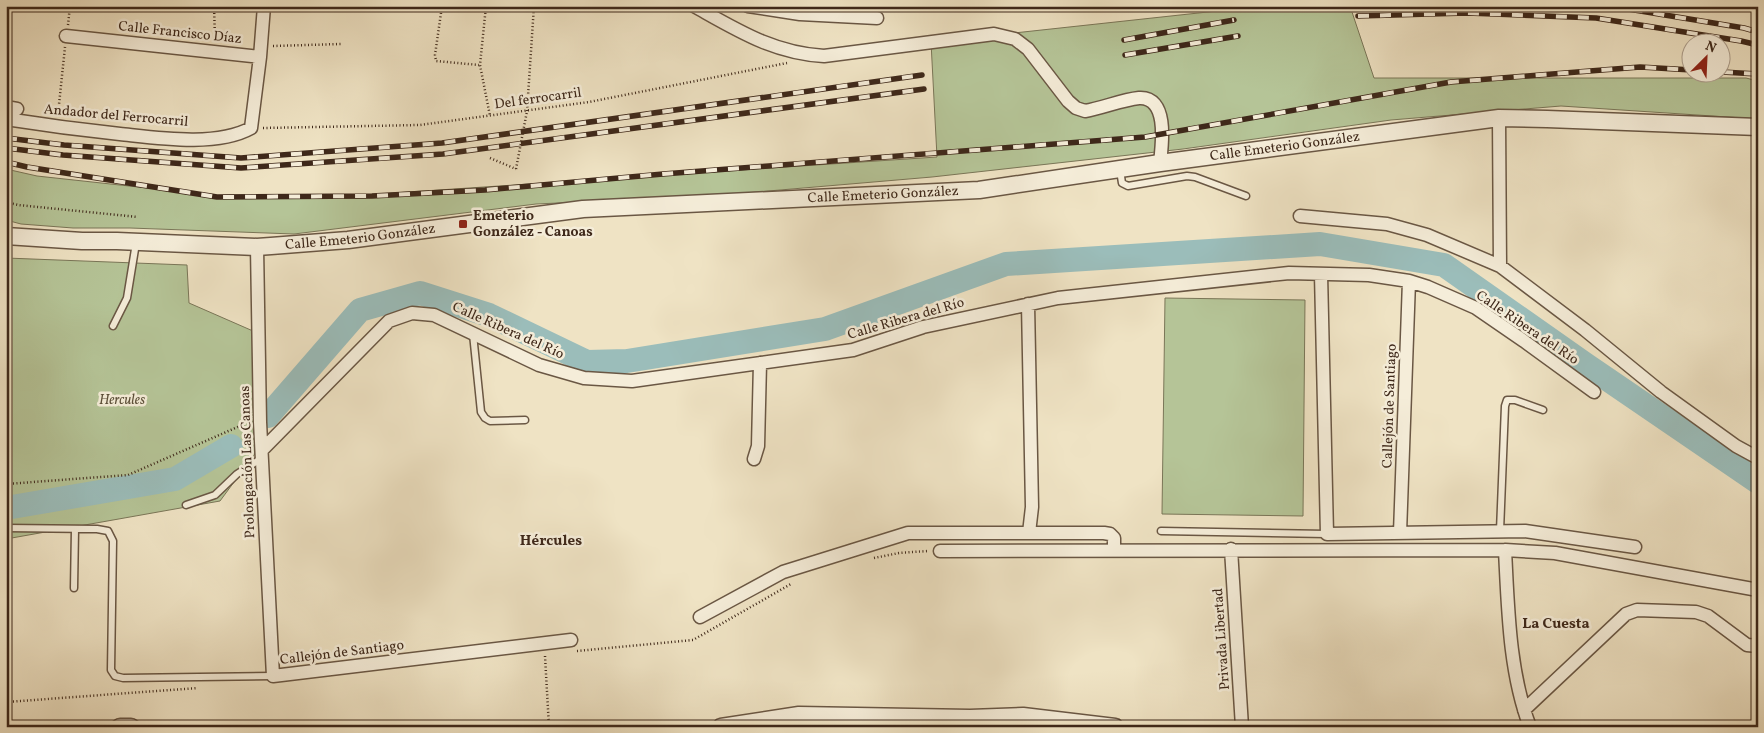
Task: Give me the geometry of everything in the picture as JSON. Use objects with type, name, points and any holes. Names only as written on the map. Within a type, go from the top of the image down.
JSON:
[{"type":"street","points":[[251,128],[261,52],[264,6]]},
{"type":"street","points":[[694,6],[755,40],[805,55],[824,56],[994,34],[1015,39],[1028,49],[1068,101],[1076,108],[1085,111],[1140,98],[1152,102],[1160,112],[1162,134],[1160,163]]},
{"type":"street","points":[[748,6],[800,14],[877,18]]},
{"type":"street","name":"Calle Francisco Díaz","points":[[66,36],[216,53],[261,52]]},
{"type":"street","points":[[1499,118],[1500,266]]},
{"type":"street","name":"Calle Emeterio González","points":[[6,236],[82,241],[257,247],[348,240],[584,209],[979,190],[1160,163],[1499,118],[1547,118],[1758,127]]},
{"type":"street","name":"Andador del Ferrocarril","points":[[6,119],[57,128],[170,139],[220,138],[244,132],[251,128]]},
{"type":"street","points":[[1300,216],[1387,224],[1428,235],[1500,266],[1585,330],[1661,392],[1736,446],[1758,458]]},
{"type":"street","name":"Prolongación Las Canoas","points":[[257,247],[260,417],[273,676]]},
{"type":"street","name":"Calle Ribera del Río","points":[[262,454],[389,322],[412,313],[434,315],[539,365],[584,378],[632,381],[853,350],[923,327],[1058,298],[1289,273],[1369,275],[1409,281],[1428,287],[1476,308],[1594,392]]},
{"type":"street","points":[[1321,274],[1327,534],[1525,531],[1635,548]]},
{"type":"street","name":"Callejón de Santiago","points":[[1400,533],[1409,281]]},
{"type":"street","points":[[1028,304],[1032,507],[1029,533]]},
{"type":"street","points":[[754,459],[758,439],[760,363]]},
{"type":"street","points":[[700,617],[783,572],[908,532],[1104,533],[1110,534],[1114,538],[1114,550]]},
{"type":"street","name":"Privada Libertad","points":[[1231,549],[1242,727]]},
{"type":"street","points":[[940,551],[1505,550],[1555,553],[1758,590]]},
{"type":"street","points":[[1505,550],[1509,633],[1524,710],[1530,727]]},
{"type":"street","points":[[1524,710],[1626,614],[1637,610],[1696,612],[1708,616],[1747,645],[1758,646]]},
{"type":"street","name":"Callejón de Santiago","points":[[273,676],[571,640]]},
{"type":"street","points":[[721,727],[798,715],[970,718],[1023,716],[1115,727]]},
{"type":"street","points":[[120,727],[131,727]]},
{"type":"lane","points":[[1120,169],[1122,183],[1128,186],[1195,176],[1246,196]]},
{"type":"lane","points":[[113,326],[127,298],[136,242]]},
{"type":"lane","points":[[473,333],[481,412],[490,421],[526,420]]},
{"type":"lane","points":[[1500,531],[1505,406],[1508,400],[1515,400],[1543,410]]},
{"type":"lane","points":[[186,506],[215,495],[262,454]]},
{"type":"lane","points":[[6,528],[75,529],[74,588]]},
{"type":"lane","name":"Callejón de Santiago","points":[[75,529],[108,531],[113,541],[111,670],[116,676],[123,678],[273,676]]},
{"type":"lane","points":[[1161,531],[1327,534]]},
{"type":"path","points":[[57,128],[70,6]]},
{"type":"path","points":[[214,6],[216,53]]},
{"type":"path","points":[[442,6],[435,55],[436,61],[480,65]]},
{"type":"path","points":[[486,6],[480,65],[490,116]]},
{"type":"path","points":[[490,158],[516,169],[527,111],[534,6]]},
{"type":"path","points":[[261,52],[341,44]]},
{"type":"path","name":"Del ferrocarril","points":[[251,128],[420,125],[589,102],[787,63]]},
{"type":"path","points":[[6,202],[18,205],[138,217]]},
{"type":"path","points":[[6,484],[128,475],[260,417]]},
{"type":"path","points":[[545,654],[549,727]]},
{"type":"green space","points":[[1263,6],[1350,6],[1374,78],[1682,78],[1682,82],[1732,82],[1732,78],[1746,78],[1758,81],[1758,119],[1561,106],[1391,120],[1183,149],[932,177],[710,196],[536,204],[294,234],[130,228],[73,228],[21,224],[6,220],[6,169],[37,176],[230,197],[348,196],[937,157],[931,42]]},
{"type":"green space","name":"Hercules","points":[[6,258],[187,265],[189,303],[253,331],[257,451],[220,501],[6,539]]},
{"type":"green space","points":[[1165,298],[1305,300],[1303,516],[1162,514]]},
{"type":"waterway","points":[[268,416],[360,310],[420,293],[489,315],[587,362],[627,361],[825,329],[1006,264],[1320,244],[1444,265],[1758,482]]},
{"type":"waterway","points":[[6,508],[175,479],[231,446]]},
{"type":"railway","points":[[1610,6],[1744,28],[1758,32]]},
{"type":"railway","points":[[1358,16],[1467,13],[1596,18],[1758,45]]},
{"type":"railway","points":[[1124,40],[1234,20]]},
{"type":"railway","points":[[1125,55],[1238,36]]},
{"type":"railway","points":[[6,162],[217,197],[372,196],[485,190],[663,174],[1145,137],[1451,82],[1640,67],[1682,69]]},
{"type":"railway","points":[[1732,73],[1758,74]]},
{"type":"railway","points":[[6,138],[64,145],[241,158],[442,143],[922,75]]},
{"type":"railway","points":[[6,148],[63,155],[241,168],[443,154],[924,89]]},
{"type":"place","name":"Emeterio González - Canoas","points":[[463,224]]},
{"type":"district","name":"Hércules","points":[[551,541]]},
{"type":"district","name":"La Cuesta","points":[[1556,624]]}]
